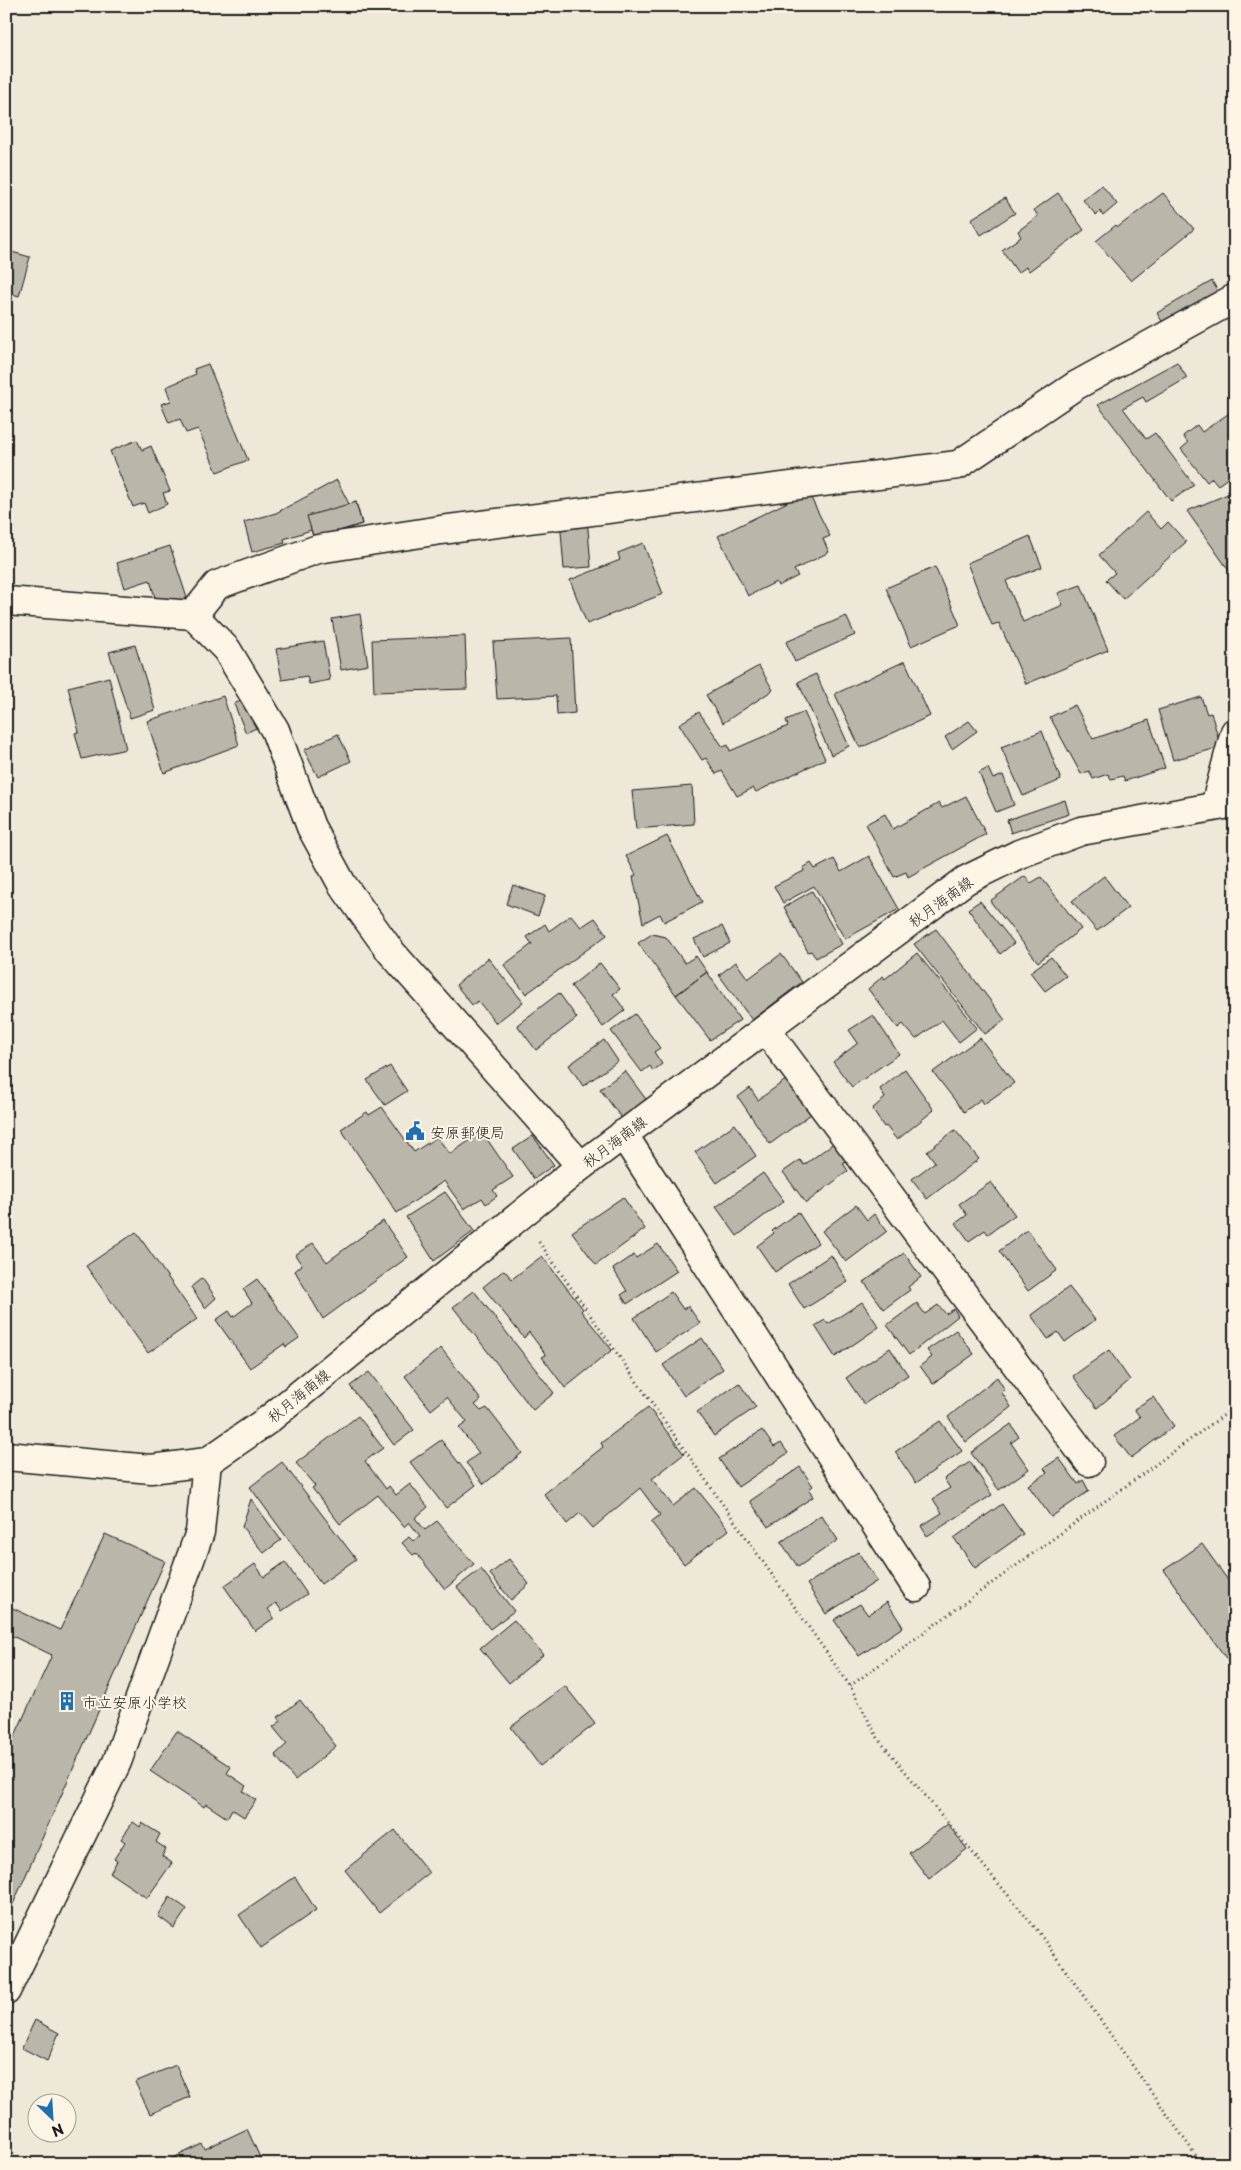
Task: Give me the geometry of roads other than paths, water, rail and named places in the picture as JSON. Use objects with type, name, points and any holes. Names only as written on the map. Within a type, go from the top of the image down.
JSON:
[{"type":"street","points":[[193,615],[217,585],[318,549],[441,530],[958,465],[1076,386],[1235,298]]},
{"type":"street","points":[[6,601],[193,615],[228,650],[275,730],[311,827],[342,884],[391,952],[581,1166]]},
{"type":"street","points":[[1225,805],[1235,732]]},
{"type":"street","name":"秋月海南線","points":[[6,1456],[151,1469],[206,1462],[268,1420],[622,1134],[766,1030],[966,880],[1018,854],[1081,831],[1225,805]]},
{"type":"street","points":[[766,1030],[1089,1462]]},
{"type":"street","points":[[622,1134],[916,1587]]},
{"type":"street","points":[[6,1991],[118,1762],[200,1532],[206,1462]]},
{"type":"place","name":"安原郵便局","points":[[415,1131]]},
{"type":"place","name":"市立安原小学校","points":[[67,1701]]}]
